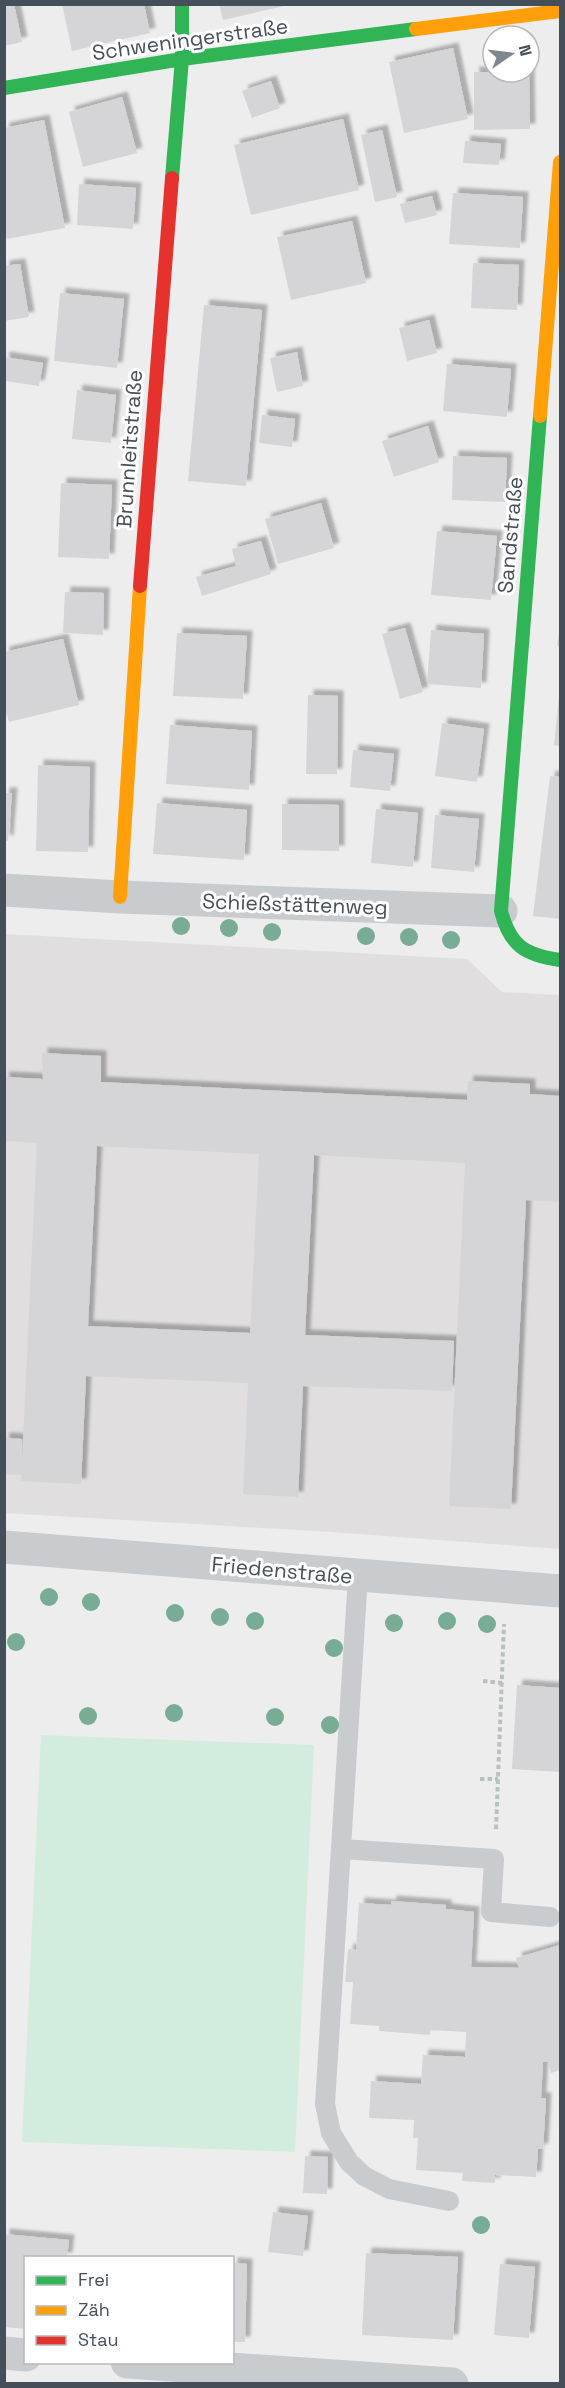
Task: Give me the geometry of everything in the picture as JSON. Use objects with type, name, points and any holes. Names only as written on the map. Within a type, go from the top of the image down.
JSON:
[{"type":"street","name":"Brunnleitstraße","points":[[120,897],[147,480],[182,59],[182,4]]},
{"type":"street","name":"Schweningerstraße","points":[[4,88],[182,59],[561,11]]},
{"type":"street","name":"Sandstraße","points":[[501,911],[561,162]]},
{"type":"street","name":"Schießstättenweg","points":[[4,890],[120,897],[501,911]]},
{"type":"street","points":[[501,911],[503,924],[518,948],[561,960]]},
{"type":"street","name":"Friedenstraße","points":[[4,1547],[561,1591]]},
{"type":"street","points":[[4,2354],[24,2355]]},
{"type":"street","points":[[147,2364],[307,2380],[452,2384]]},
{"type":"lane","points":[[358,1576],[326,2104],[331,2133],[349,2162],[364,2176],[389,2189],[450,2201]]},
{"type":"lane","points":[[341,1849],[494,1859],[491,1912],[550,1917]]},
{"type":"path","points":[[494,1859],[506,1587]]},
{"type":"path","points":[[483,1681],[502,1683]]},
{"type":"path","points":[[480,1779],[498,1779]]},
{"type":"shaded area","points":[[4,934],[467,959],[502,992],[560,995],[560,1549],[331,1532],[5,1513]]},
{"type":"green space","points":[[41,1735],[314,1745],[295,2152],[22,2142]]},
{"type":"building","points":[[4,4],[14,4],[22,42],[4,46]]},
{"type":"building","points":[[62,4],[144,4],[150,33],[72,51]]},
{"type":"building","points":[[219,4],[288,4],[288,5],[223,20]]},
{"type":"building","points":[[453,48],[468,119],[404,133],[389,62]]},
{"type":"building","points":[[474,72],[481,72],[481,84],[529,84],[530,129],[474,130]]},
{"type":"building","points":[[271,81],[280,108],[252,118],[242,91]]},
{"type":"building","points":[[122,97],[137,153],[83,167],[69,112]]},
{"type":"building","points":[[343,119],[359,190],[251,215],[234,145]]},
{"type":"building","points":[[44,120],[65,228],[7,239],[4,225],[4,128]]},
{"type":"building","points":[[382,130],[397,197],[375,202],[361,135]]},
{"type":"building","points":[[465,141],[501,144],[499,165],[463,163]]},
{"type":"building","points":[[79,184],[136,188],[133,229],[77,225]]},
{"type":"building","points":[[453,193],[523,197],[520,248],[449,244]]},
{"type":"building","points":[[432,196],[437,215],[405,223],[400,204]]},
{"type":"building","points":[[352,221],[366,283],[291,300],[277,237]]},
{"type":"building","points":[[473,263],[519,265],[517,310],[471,308]]},
{"type":"building","points":[[20,264],[29,317],[4,321],[4,266]]},
{"type":"building","points":[[60,293],[124,299],[117,368],[54,361]]},
{"type":"building","points":[[204,305],[262,310],[246,486],[188,481]]},
{"type":"building","points":[[429,320],[437,353],[407,361],[399,328]]},
{"type":"building","points":[[297,352],[303,386],[277,392],[270,358]]},
{"type":"building","points":[[4,357],[43,363],[39,386],[4,381]]},
{"type":"building","points":[[447,364],[511,369],[507,417],[443,411]]},
{"type":"building","points":[[77,390],[116,395],[111,443],[72,439]]},
{"type":"building","points":[[262,415],[295,419],[292,447],[259,443]]},
{"type":"building","points":[[428,426],[439,462],[394,477],[382,441]]},
{"type":"building","points":[[453,456],[507,458],[505,502],[452,500]]},
{"type":"building","points":[[61,483],[112,485],[109,559],[58,557]]},
{"type":"building","points":[[321,503],[334,548],[278,564],[265,519]]},
{"type":"building","points":[[437,531],[497,536],[491,600],[431,595]]},
{"type":"building","points":[[261,541],[271,574],[202,596],[196,577],[236,566],[232,549]]},
{"type":"building","points":[[65,592],[104,593],[103,635],[63,633]]},
{"type":"building","points":[[405,628],[423,692],[400,699],[382,634]]},
{"type":"building","points":[[431,630],[484,634],[481,688],[427,684]]},
{"type":"building","points":[[559,631],[560,646],[557,646]]},
{"type":"building","points":[[177,633],[247,636],[243,699],[173,696]]},
{"type":"building","points":[[63,639],[79,705],[9,722],[4,705],[4,652]]},
{"type":"building","points":[[308,695],[338,696],[337,774],[306,774]]},
{"type":"building","points":[[560,695],[560,746],[554,745]]},
{"type":"building","points":[[442,723],[484,729],[477,782],[435,776]]},
{"type":"building","points":[[170,725],[252,731],[249,790],[166,784]]},
{"type":"building","points":[[353,750],[394,754],[390,791],[350,787]]},
{"type":"building","points":[[38,765],[90,767],[88,852],[36,851]]},
{"type":"building","points":[[550,776],[560,777],[560,919],[533,916]]},
{"type":"building","points":[[4,793],[12,793],[8,841],[4,840]]},
{"type":"building","points":[[157,803],[247,810],[244,860],[153,854]]},
{"type":"building","points":[[282,804],[339,805],[339,851],[282,850]]},
{"type":"building","points":[[376,809],[418,813],[413,867],[371,863]]},
{"type":"building","points":[[435,815],[479,819],[474,872],[431,868]]},
{"type":"building","points":[[42,1053],[101,1056],[101,1082],[467,1100],[468,1081],[530,1084],[530,1094],[560,1096],[560,1202],[526,1200],[511,1509],[449,1506],[465,1163],[314,1155],[305,1335],[454,1341],[452,1391],[303,1386],[298,1497],[243,1494],[248,1383],[86,1376],[81,1484],[21,1481],[22,1475],[4,1474],[4,1438],[22,1439],[22,1460],[37,1143],[4,1141],[4,1077],[43,1079]],"holes":[[[97,1146],[259,1154],[250,1333],[88,1326]]]},
{"type":"building","points":[[517,1685],[560,1688],[560,1772],[512,1769]]},
{"type":"building","points":[[391,1901],[446,1905],[446,1909],[474,1912],[471,1967],[519,1968],[516,1958],[560,1945],[560,2070],[551,2073],[548,2062],[543,2062],[541,2098],[546,2098],[543,2149],[538,2149],[536,2177],[495,2175],[495,2183],[462,2181],[463,2173],[416,2170],[418,2138],[413,2138],[414,2120],[369,2118],[371,2081],[421,2084],[423,2055],[465,2057],[466,2032],[430,2030],[430,2035],[379,2031],[379,2026],[350,2024],[353,1982],[345,1982],[348,1949],[356,1950],[359,1903],[391,1905]]},
{"type":"building","points":[[305,2156],[328,2157],[327,2194],[303,2193]]},
{"type":"building","points":[[273,2212],[308,2216],[303,2256],[268,2252]]},
{"type":"building","points":[[4,2234],[69,2240],[67,2256],[24,2256],[24,2329],[4,2327]]},
{"type":"building","points":[[366,2253],[458,2257],[453,2340],[362,2335]]},
{"type":"building","points":[[234,2263],[247,2264],[245,2342],[234,2342]]},
{"type":"building","points":[[500,2264],[535,2267],[529,2338],[494,2335]]},
{"type":"traffic: fast","points":[[172,178],[182,59],[182,4]]},
{"type":"traffic: fast","points":[[4,88],[182,59],[416,29]]},
{"type":"traffic: fast","points":[[540,416],[501,911],[509,933],[521,947],[528,952],[560,960]]},
{"type":"traffic: slow","points":[[416,29],[560,11]]},
{"type":"traffic: slow","points":[[540,416],[560,162]]},
{"type":"traffic: slow","points":[[120,897],[140,586]]},
{"type":"traffic: jam","points":[[140,586],[172,178]]}]
